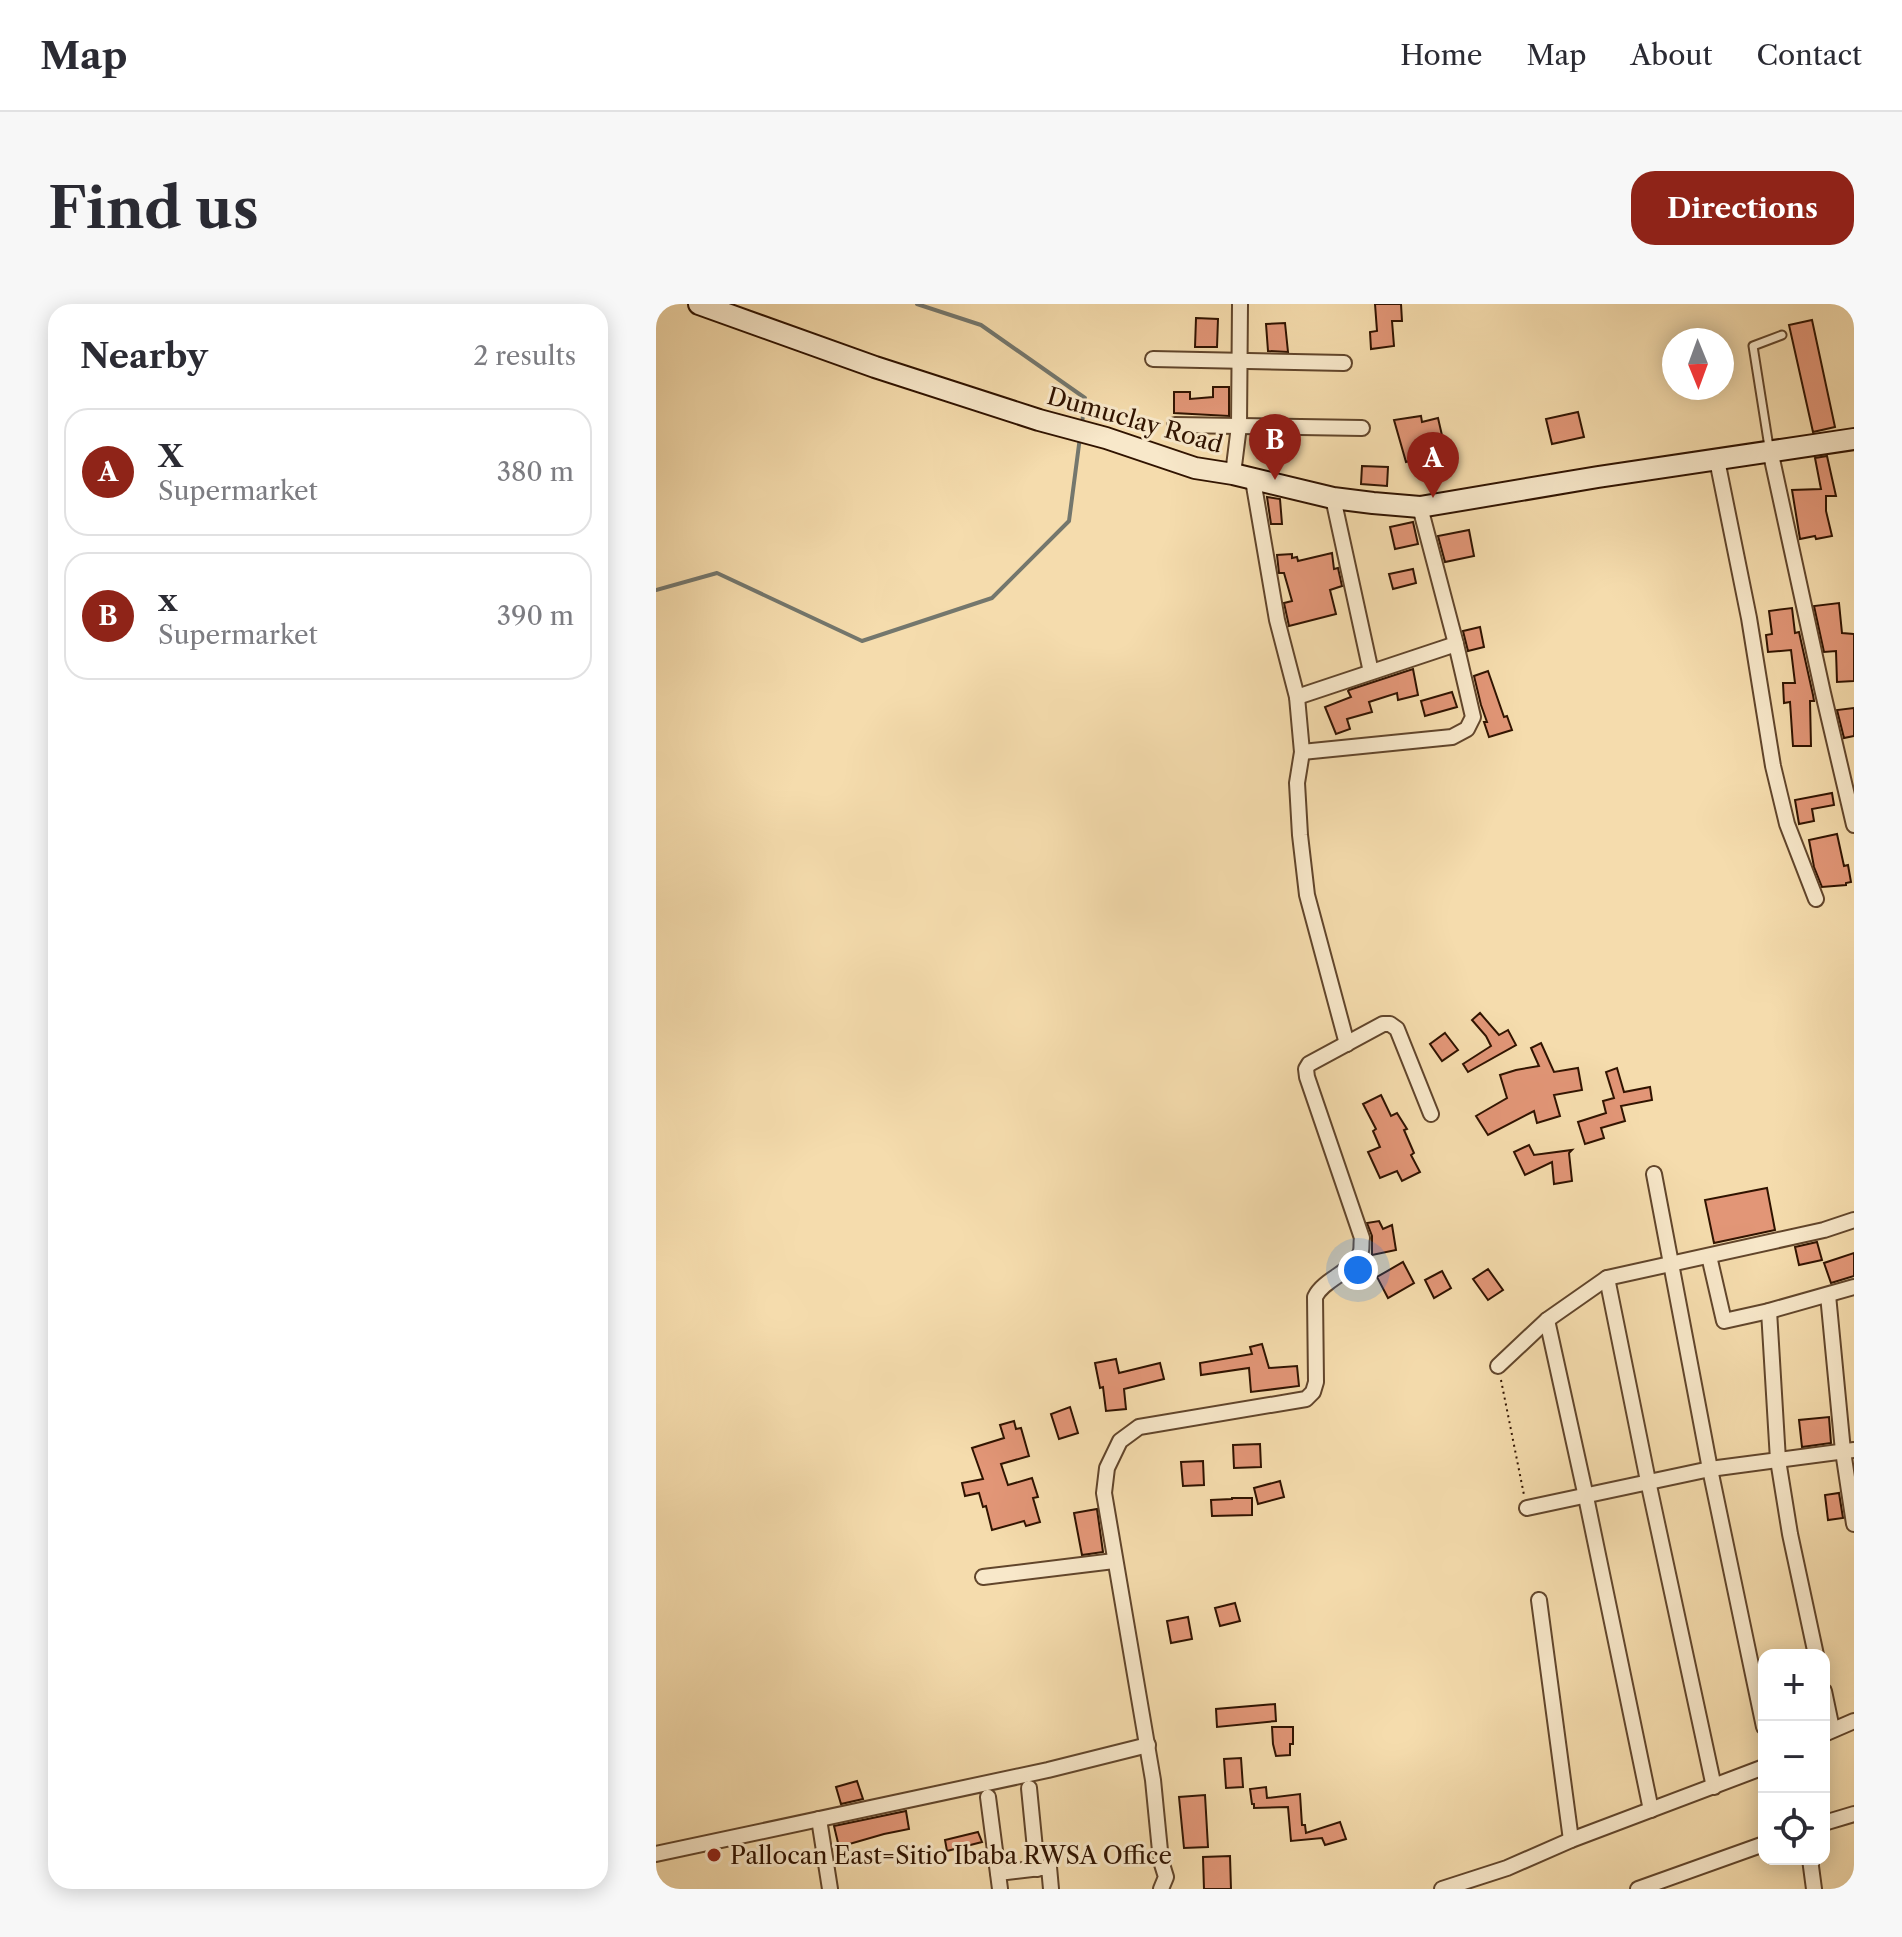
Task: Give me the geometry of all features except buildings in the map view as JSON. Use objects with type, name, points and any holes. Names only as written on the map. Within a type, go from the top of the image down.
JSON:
[{"type":"street","name":"Dumuclay Road","points":[[699,304],[875,367],[1195,468],[1333,498],[1420,507],[1854,439]]},
{"type":"street","points":[[1240,304],[1239,426],[1243,477],[1297,697],[1302,752],[1297,783],[1307,895],[1347,1044]]},
{"type":"street","points":[[1153,359],[1344,363]]},
{"type":"street","points":[[1175,425],[1362,428]]},
{"type":"street","points":[[1770,450],[1854,825]]},
{"type":"street","points":[[1717,460],[1749,618],[1773,766],[1787,824],[1816,899]]},
{"type":"street","points":[[1333,498],[1371,672]]},
{"type":"street","points":[[1302,752],[1452,737],[1467,729],[1473,717],[1420,507]]},
{"type":"street","points":[[1297,697],[1456,644]]},
{"type":"street","points":[[1161,1889],[1166,1877],[1161,1861],[1148,1745],[1104,1493],[1107,1468],[1120,1441],[1139,1427],[1306,1399],[1313,1392],[1316,1382],[1315,1297],[1318,1290],[1361,1253],[1362,1238],[1306,1069],[1309,1064],[1383,1024],[1390,1024],[1397,1029],[1431,1114]]},
{"type":"street","points":[[1654,1174],[1710,1469],[1763,1721]]},
{"type":"street","points":[[1498,1366],[1547,1320],[1607,1278],[1824,1230],[1854,1220]]},
{"type":"street","points":[[1709,1256],[1724,1321],[1854,1287]]},
{"type":"street","points":[[1607,1278],[1714,1787]]},
{"type":"street","points":[[1828,1295],[1854,1524]]},
{"type":"street","points":[[1769,1311],[1778,1460],[1815,1649]]},
{"type":"street","points":[[1547,1320],[1651,1810]]},
{"type":"street","points":[[1527,1508],[1710,1469],[1848,1450]]},
{"type":"street","points":[[983,1577],[1114,1561]]},
{"type":"street","points":[[1539,1600],[1571,1840]]},
{"type":"street","points":[[1830,1731],[1854,1721]]},
{"type":"street","points":[[656,1854],[1048,1770],[1148,1745]]},
{"type":"street","points":[[1442,1889],[1507,1868],[1571,1840],[1758,1769]]},
{"type":"street","points":[[1029,1788],[1037,1869]]},
{"type":"street","points":[[988,1797],[1000,1889]]},
{"type":"street","points":[[1830,1821],[1854,1814]]},
{"type":"street","points":[[819,1819],[830,1889]]},
{"type":"street","points":[[1638,1889],[1758,1846]]},
{"type":"street","points":[[1811,1865],[1814,1889]]},
{"type":"street","points":[[998,1873],[1049,1867],[1051,1889]]},
{"type":"lane","points":[[1770,450],[1753,346],[1782,335]]},
{"type":"path","points":[[1498,1366],[1527,1508]]},
{"type":"waterway","points":[[917,304],[981,325],[1085,398],[1082,424]]},
{"type":"waterway","points":[[656,590],[717,573],[862,641],[992,598],[1069,521],[1080,437]]},
{"type":"place","name":"x","points":[[1275,480]]},
{"type":"place","name":"X","points":[[1433,498]]},
{"type":"place","name":"Pallocan East=Sitio Ibaba RWSA Office","points":[[714,1855]]}]
